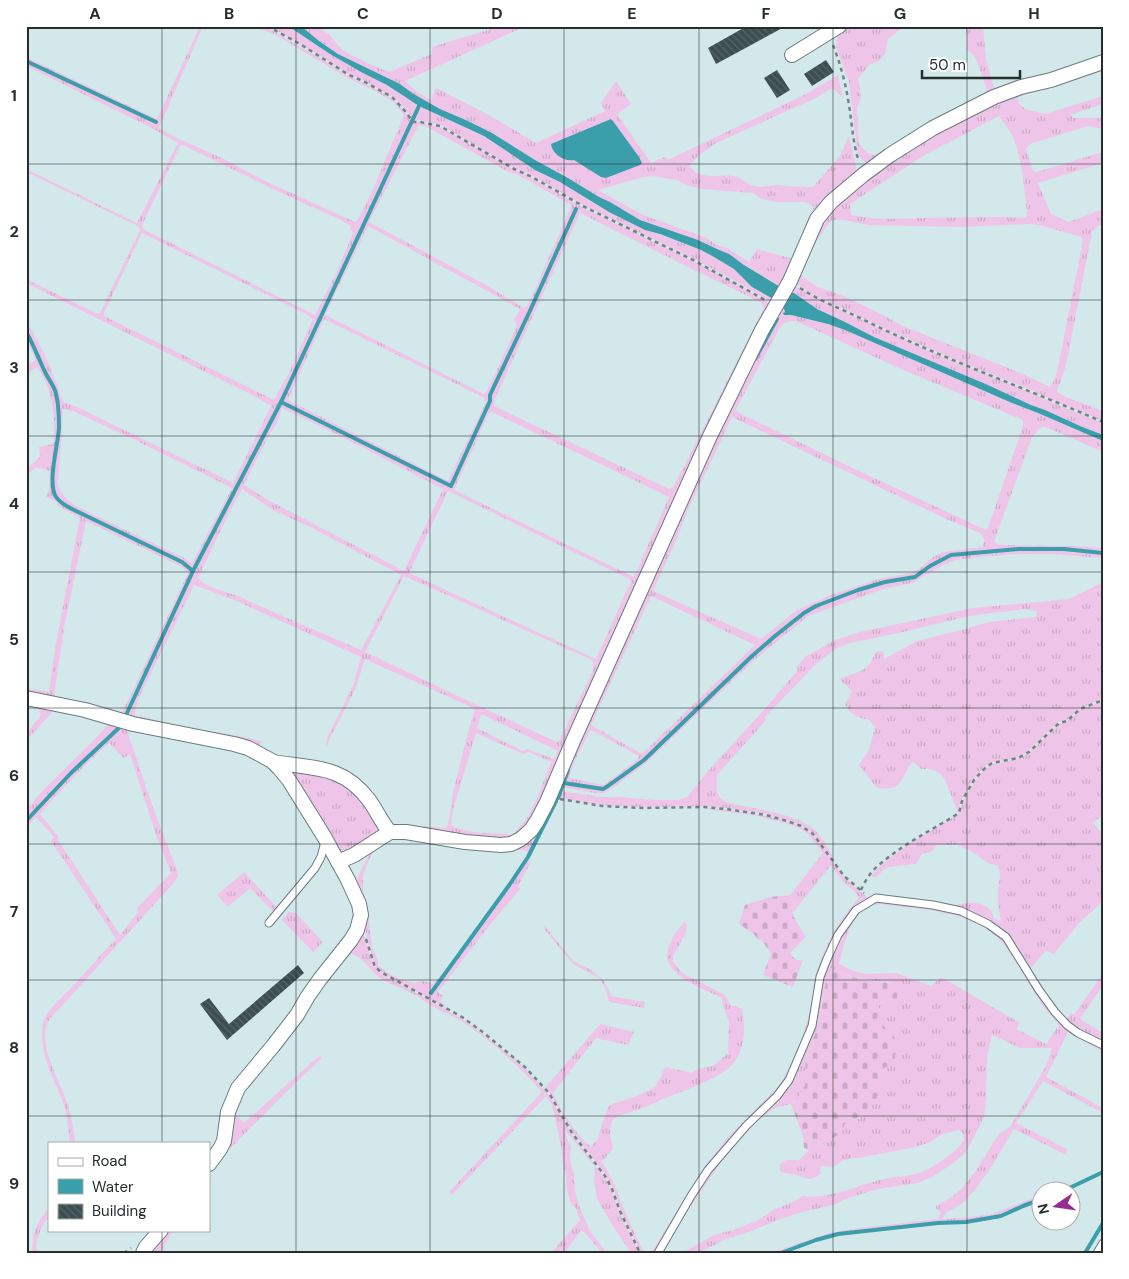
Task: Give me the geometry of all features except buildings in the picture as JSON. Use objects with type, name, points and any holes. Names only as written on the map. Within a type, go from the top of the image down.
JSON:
[{"type":"street","points":[[792,55],[833,30]]},
{"type":"street","points":[[338,862],[354,855],[390,832],[406,832],[464,842],[501,845],[510,844],[521,839],[531,830],[538,821],[549,797],[710,436],[788,284],[817,219],[831,202],[863,175],[890,155],[933,128],[994,97],[1103,62]]},
{"type":"street","points":[[26,698],[85,710],[133,724],[234,744],[248,748],[272,762],[289,780],[326,838],[359,904],[361,915],[357,930],[351,940],[273,1046],[238,1088],[228,1112],[224,1141],[220,1150],[210,1163]]},
{"type":"street","points":[[272,762],[318,768],[334,772],[349,780],[370,802],[382,823],[390,832]]},
{"type":"street","points":[[143,1253],[159,1232]]},
{"type":"lane","points":[[269,923],[315,868],[322,857],[326,838]]},
{"type":"lane","points":[[658,1253],[679,1215],[708,1170],[777,1096],[789,1080],[812,1026],[820,977],[827,959],[838,935],[856,910],[871,900],[876,898],[933,905],[961,911],[988,924],[1006,937],[1039,990],[1067,1025],[1103,1046]]},
{"type":"lane","points":[[1097,1253],[1103,1243]]},
{"type":"path","points":[[266,26],[300,44],[349,75],[392,97],[413,122],[440,126],[582,206],[695,261],[776,305]]},
{"type":"path","points":[[833,30],[834,48],[843,72],[854,147],[863,175]]},
{"type":"path","points":[[788,284],[946,357],[1103,422]]},
{"type":"path","points":[[861,890],[869,876],[879,865],[911,842],[959,813],[962,801],[974,780],[984,769],[992,763],[1018,758],[1029,752],[1059,723],[1067,720],[1080,709],[1103,700]]},
{"type":"path","points":[[549,797],[602,806],[726,809],[760,814],[787,821],[801,826],[813,834],[844,876],[871,900]]},
{"type":"path","points":[[366,939],[375,967],[462,1017],[525,1067],[549,1093],[572,1133],[605,1176],[640,1253]]},
{"type":"green space","points":[[200,26],[203,26],[159,128],[263,180],[355,222],[359,218],[374,187],[404,115],[395,103],[375,91],[346,77],[274,34],[254,26],[264,26],[270,29],[342,73],[375,89],[398,105],[411,120],[280,401],[193,570],[182,561],[75,510],[57,496],[54,488],[54,477],[60,429],[57,392],[26,330],[26,321],[47,360],[63,402],[77,407],[233,483],[271,406],[26,283],[26,279],[98,314],[140,230],[138,226],[26,172],[26,169],[137,223],[178,143],[152,128],[26,66],[26,62],[156,122],[26,60],[26,57],[157,119]],"holes":[[[181,144],[351,226],[350,228],[353,233],[315,315],[143,229],[142,225]],[[142,233],[313,319],[289,373],[274,400],[104,316]],[[63,409],[73,411],[232,488],[192,563],[78,507],[65,497],[58,483]]]},
{"type":"green space","points":[[269,26],[288,26],[330,54],[387,85],[415,103],[417,107],[412,118],[393,97],[350,75]]},
{"type":"green space","points":[[301,26],[316,26],[329,34],[342,50],[389,72],[432,54],[432,47],[501,26],[526,26],[405,81],[417,92],[431,100],[436,88],[487,114],[536,143],[605,111],[601,103],[616,81],[631,104],[617,114],[651,163],[665,157],[668,160],[806,94],[838,75],[843,98],[834,89],[830,89],[816,98],[714,144],[696,158],[690,166],[699,174],[733,176],[757,187],[777,185],[813,187],[839,157],[849,136],[857,171],[810,225],[808,220],[814,207],[805,202],[776,202],[762,199],[752,193],[702,189],[686,185],[677,180],[652,176],[643,177],[598,190],[643,215],[707,238],[749,262],[757,249],[793,259],[782,288],[706,243],[640,220],[492,133],[440,109],[400,84],[338,54]]},
{"type":"green space","points":[[844,26],[905,26],[888,39],[885,54],[879,61],[869,65],[858,79],[861,98],[857,108],[859,143],[867,153],[874,155],[880,153],[919,129],[966,104],[868,163],[864,161],[857,151],[849,82],[836,47],[838,33]]},
{"type":"green space","points":[[966,26],[983,26],[986,59],[994,88],[1090,60],[989,97],[977,61],[967,49]]},
{"type":"green space","points":[[1103,65],[1103,71],[1018,97],[1019,104],[1025,109],[1045,114],[1103,96],[1103,104],[1070,115],[1074,118],[1103,117],[1103,129],[1088,126],[1030,144],[1026,149],[1033,171],[1037,172],[1103,152],[1103,163],[1038,183],[1051,214],[1069,222],[1103,209],[1103,224],[1092,232],[1066,365],[1057,392],[1103,411],[1103,421],[946,356],[808,292],[796,283],[825,215],[862,180],[968,113]],"holes":[[[999,116],[1014,140],[1020,160],[1027,212],[1026,218],[886,219],[851,215],[850,204],[923,156]],[[832,220],[844,220],[868,225],[962,227],[1030,224],[1081,237],[1083,241],[1058,368],[1050,387],[1023,374],[905,327],[846,297],[816,286],[803,277],[801,273],[811,252]]]},
{"type":"green space","points":[[422,107],[484,136],[535,170],[560,182],[609,212],[639,227],[701,250],[714,257],[734,269],[752,287],[775,300],[772,303],[696,260],[583,205],[533,176],[514,168],[441,125],[420,120],[413,121],[419,108]]},
{"type":"green space","points":[[419,122],[440,127],[582,207],[740,286],[771,306],[539,816],[510,841],[393,829],[391,824],[446,828],[475,709],[365,659],[355,690],[327,746],[328,736],[353,686],[361,657],[234,600],[194,585],[138,700],[134,715],[191,729],[261,741],[260,745],[252,746],[26,694],[26,688],[49,692],[55,648],[80,518],[57,505],[57,502],[183,565],[191,572],[129,703],[125,716],[194,572],[281,403],[452,486],[491,402],[490,396],[577,209],[575,208],[529,312],[489,395],[489,401],[451,485],[282,401],[413,123]],"holes":[[[419,125],[427,127],[571,205],[530,301],[524,308],[486,285],[369,222]],[[580,213],[763,305],[764,308],[673,488],[669,489],[494,406],[495,399]],[[368,226],[520,309],[514,320],[517,326],[484,394],[325,315]],[[324,319],[483,397],[486,402],[448,481],[288,400]],[[282,408],[443,489],[404,571],[268,500],[244,485],[277,423]],[[492,412],[669,497],[634,577],[454,490],[489,413]],[[242,489],[273,510],[312,528],[401,575],[361,650],[240,597],[211,587],[198,578]],[[448,491],[631,581],[596,659],[409,573]],[[86,521],[182,567],[188,573],[122,713],[63,699],[54,695],[64,628]],[[404,576],[592,660],[593,670],[560,740],[557,742],[365,652]],[[481,714],[558,751],[554,759],[527,749],[523,751],[477,728]],[[476,733],[523,754],[529,752],[551,762],[531,811],[515,834],[511,836],[508,834],[478,832],[451,825],[453,810]]]},
{"type":"green space","points":[[793,285],[836,308],[945,358],[1103,423],[1103,435],[874,337],[817,309],[794,293],[788,292]]},
{"type":"green space","points":[[783,305],[785,308],[784,315],[828,324],[845,330],[1103,441],[1103,452],[1046,427],[1041,427],[1032,437],[994,542],[1000,545],[1103,548],[1103,552],[1064,548],[1019,548],[951,554],[930,565],[915,576],[885,581],[816,605],[774,635],[643,759],[603,788],[565,782],[571,762],[680,516],[569,762],[557,798],[553,797],[744,372]],"holes":[[[776,319],[699,474],[736,393]],[[796,321],[901,369],[1023,420],[1023,426],[986,530],[735,411],[784,323]],[[732,417],[944,518],[980,533],[984,541],[983,547],[943,552],[911,573],[878,579],[828,596],[797,610],[761,639],[653,591],[686,514]],[[651,596],[755,645],[642,754],[591,725]],[[590,731],[639,756],[638,759],[604,785],[569,778],[574,762]]]},
{"type":"green space","points":[[26,334],[55,392],[58,429],[52,488],[57,502],[46,497],[49,490],[50,471],[36,468],[26,478],[26,470],[40,457],[39,447],[53,444],[54,424],[50,394],[37,367],[26,374],[26,366],[36,360]]},
{"type":"green space","points":[[1019,550],[1064,550],[1103,554],[1103,558],[1053,554],[1019,554],[956,560],[943,565],[912,583],[883,589],[808,616],[753,661],[646,763],[617,785],[604,793],[563,787],[564,784],[603,790],[608,787],[644,761],[753,656],[805,613],[858,591],[885,583],[916,578],[931,566],[951,556]]},
{"type":"green space","points":[[1103,582],[1103,699],[1080,708],[1067,720],[1058,722],[1028,751],[1017,758],[992,762],[983,768],[973,780],[961,801],[958,812],[941,774],[931,769],[921,769],[913,762],[898,785],[891,788],[877,788],[859,765],[869,750],[875,727],[869,720],[858,717],[850,712],[845,704],[852,691],[839,679],[865,669],[876,652],[882,651],[884,659],[917,641],[989,622],[1036,617],[1037,611],[1026,609],[969,616],[850,643],[837,648],[815,665],[765,717],[766,720],[717,775],[717,793],[729,803],[768,811],[808,825],[824,841],[835,862],[813,833],[801,825],[767,814],[704,806],[643,807],[602,805],[559,798],[561,791],[600,797],[654,800],[678,800],[687,797],[798,670],[797,666],[806,656],[835,640],[860,632],[973,608],[1069,599]]},
{"type":"green space","points":[[1103,701],[1103,815],[1093,823],[1103,834],[1103,901],[1080,922],[1054,954],[1046,951],[1030,969],[1001,929],[987,920],[953,906],[968,903],[983,905],[988,907],[994,919],[1001,921],[998,898],[1000,876],[998,866],[988,863],[958,845],[937,845],[931,852],[922,854],[916,864],[887,867],[876,877],[870,877],[900,850],[959,813],[963,801],[984,770],[993,764],[1018,759],[1029,753],[1059,724],[1068,721],[1081,709]]},
{"type":"green space","points":[[35,707],[57,707],[26,741],[26,734],[41,715]]},
{"type":"green space","points":[[110,720],[129,726],[238,747],[251,752],[272,765],[282,777],[298,798],[322,838],[324,845],[321,855],[318,838],[302,808],[280,777],[262,760],[231,748],[127,730],[152,805],[179,875],[52,1016],[47,1024],[46,1047],[72,1120],[75,1142],[70,1142],[65,1110],[42,1044],[43,1023],[52,1008],[116,939],[51,841],[54,837],[36,817],[26,827],[26,823],[71,773],[122,725],[70,772],[26,820],[26,810],[44,789],[90,744]],"holes":[[[109,743],[124,758],[130,754],[157,838],[171,873],[137,908],[138,912],[120,935],[58,840],[58,836],[40,814],[73,777]]]},
{"type":"green space","points":[[288,767],[298,768],[352,785],[385,832],[355,849],[339,855]]},
{"type":"green space","points":[[553,799],[556,800],[528,855],[523,850],[488,850],[402,837],[381,845],[396,835],[504,848]]},
{"type":"green space","points":[[704,808],[776,818],[802,828],[816,838],[838,869],[868,898],[856,905],[836,934],[806,1036],[796,1061],[781,1087],[734,1135],[655,1253],[651,1253],[705,1166],[727,1138],[778,1087],[784,1077],[795,1057],[807,1024],[815,978],[822,957],[838,925],[859,898],[855,891],[840,878],[831,865],[792,914],[794,903],[790,895],[823,853],[810,837],[803,830],[792,825],[754,815]]},
{"type":"green space","points":[[378,847],[367,864],[363,876],[363,891],[367,905],[372,948],[378,959],[378,966],[402,980],[414,983],[423,981],[433,984],[449,966],[430,993],[432,995],[529,857],[530,864],[518,886],[520,889],[438,992],[443,996],[440,1001],[445,1005],[444,1007],[381,972],[376,967],[362,915],[357,880],[368,856]]},
{"type":"green space","points":[[244,872],[279,910],[276,914],[250,888],[228,907],[217,895]]},
{"type":"green space","points":[[790,895],[794,903],[792,914],[806,937],[790,953],[795,959],[803,960],[793,987],[763,975],[771,954],[761,939],[758,940],[754,934],[739,924],[745,905],[770,897]]},
{"type":"green space","points":[[878,901],[940,909],[957,913],[982,924],[1003,939],[1062,1022],[1103,1048],[1103,1052],[1068,1032],[1046,1077],[1103,1108],[1103,1113],[1043,1081],[1016,1123],[1067,1149],[1066,1155],[1014,1129],[990,1169],[974,1191],[962,1204],[947,1212],[942,1219],[992,1214],[1032,1198],[1032,1201],[1001,1215],[982,1219],[838,1233],[777,1253],[770,1253],[830,1233],[938,1219],[941,1212],[936,1209],[936,1206],[962,1188],[975,1172],[999,1134],[1010,1127],[1046,1066],[1052,1048],[1020,1048],[992,1035],[987,1057],[984,1117],[964,1154],[952,1164],[932,1177],[918,1183],[878,1189],[845,1199],[834,1205],[781,1219],[726,1239],[699,1253],[682,1253],[714,1235],[757,1221],[773,1210],[802,1196],[812,1197],[832,1194],[880,1180],[922,1172],[945,1158],[961,1145],[964,1140],[963,1134],[959,1130],[943,1134],[928,1143],[911,1148],[848,1159],[833,1166],[821,1166],[821,1173],[817,1177],[810,1179],[780,1171],[780,1164],[786,1160],[799,1160],[809,1150],[809,1143],[813,1137],[820,1146],[837,1135],[845,1124],[865,1115],[872,1103],[882,1069],[891,1065],[880,1022],[881,1012],[878,1006],[885,999],[893,1000],[890,982],[859,978],[829,967],[816,1032],[805,1058],[805,1085],[799,1096],[791,1104],[777,1107],[761,1117],[728,1152],[684,1216],[663,1253],[660,1253],[709,1174],[730,1145],[775,1100],[803,1055],[825,968],[843,932],[858,911],[867,904]],"holes":[[[879,904],[930,910],[964,918],[980,925],[994,934],[1005,946],[1037,997],[1059,1025],[1046,1044],[1016,1029],[1020,1023],[941,977],[931,986],[896,973],[866,974],[839,964],[851,926],[862,911],[869,906]]]},
{"type":"green space","points":[[289,912],[296,913],[323,942],[313,952],[282,920]]},
{"type":"green space","points":[[685,922],[687,925],[685,935],[673,956],[673,961],[681,972],[725,995],[731,1006],[742,1009],[744,1035],[739,1055],[723,1073],[695,1087],[620,1115],[612,1122],[610,1132],[613,1149],[601,1161],[611,1177],[644,1253],[641,1253],[621,1211],[613,1188],[573,1132],[545,1088],[600,1024],[634,1032],[628,1045],[596,1038],[553,1093],[574,1129],[591,1147],[597,1140],[608,1107],[652,1088],[656,1085],[665,1067],[692,1073],[714,1065],[728,1053],[729,1022],[722,998],[688,982],[669,963],[667,955],[669,947],[674,935]]},
{"type":"green space","points":[[544,925],[573,961],[591,970],[604,981],[611,996],[645,1002],[644,1008],[609,1002],[606,989],[599,978],[573,964],[545,930]]},
{"type":"green space","points":[[363,930],[371,958],[380,973],[461,1018],[524,1067],[548,1094],[571,1133],[611,1189],[619,1212],[639,1253],[631,1253],[613,1226],[597,1199],[594,1182],[595,1167],[565,1130],[571,1147],[571,1165],[574,1173],[578,1203],[590,1231],[607,1253],[602,1253],[581,1230],[565,1253],[551,1253],[580,1220],[567,1191],[561,1146],[552,1105],[546,1096],[452,1195],[449,1192],[542,1092],[504,1054],[472,1028],[411,993],[378,977],[362,960],[353,955],[347,954],[243,1091],[234,1113],[244,1123],[320,1055],[322,1058],[210,1169],[237,1097]]},
{"type":"green space","points":[[829,967],[855,978],[896,985],[898,991],[897,998],[893,1000],[885,999],[878,1006],[882,1015],[880,1022],[895,1038],[895,1058],[891,1065],[882,1069],[881,1087],[875,1101],[866,1113],[848,1121],[837,1135],[819,1146],[814,1143],[812,1137],[809,1143],[809,1150],[804,1148],[803,1136],[791,1104],[799,1096],[805,1085],[805,1058],[816,1032]]},
{"type":"green space","points":[[1103,973],[1103,985],[1080,1019],[1103,1033],[1103,1042],[1066,1020],[1071,1013],[1074,1015]]},
{"type":"green space","points":[[48,1209],[48,1218],[42,1226],[37,1240],[36,1247],[38,1253],[33,1253],[33,1240],[41,1218]]},
{"type":"green space","points":[[163,1232],[172,1232],[161,1253],[147,1253]]},
{"type":"water","points":[[288,26],[301,26],[338,54],[400,84],[440,109],[492,133],[640,220],[698,240],[729,254],[782,288],[775,300],[752,287],[734,269],[701,250],[645,230],[609,212],[560,182],[535,170],[484,136],[419,106],[387,85],[330,54]]},
{"type":"water","points":[[611,119],[639,157],[642,163],[640,165],[606,178],[601,177],[574,160],[566,160],[556,154],[552,148],[551,144]]},
{"type":"water","points":[[788,292],[794,293],[817,309],[874,337],[1103,435],[1103,441],[845,330],[828,324],[784,315],[783,305]]},
{"type":"waterway","points":[[26,61],[156,122]]},
{"type":"waterway","points":[[126,715],[193,571],[281,402],[419,106]]},
{"type":"waterway","points":[[281,402],[451,486],[490,401],[490,395],[576,209]]},
{"type":"waterway","points":[[755,359],[777,319]]},
{"type":"waterway","points":[[26,332],[57,398],[59,428],[53,473],[56,497],[69,508],[182,562],[193,571]]},
{"type":"waterway","points":[[564,783],[603,789],[608,786],[644,760],[775,636],[816,606],[885,582],[915,577],[930,566],[951,555],[1019,549],[1064,549],[1103,553]]},
{"type":"waterway","points":[[26,821],[71,773],[122,725]]},
{"type":"waterway","points":[[558,798],[568,770]]},
{"type":"waterway","points":[[431,993],[528,857],[556,801]]},
{"type":"waterway","points":[[1082,1182],[1103,1172]]},
{"type":"waterway","points":[[781,1253],[838,1234],[938,1223],[966,1222],[1001,1216],[1032,1203]]},
{"type":"waterway","points":[[1085,1253],[1103,1223]]}]
